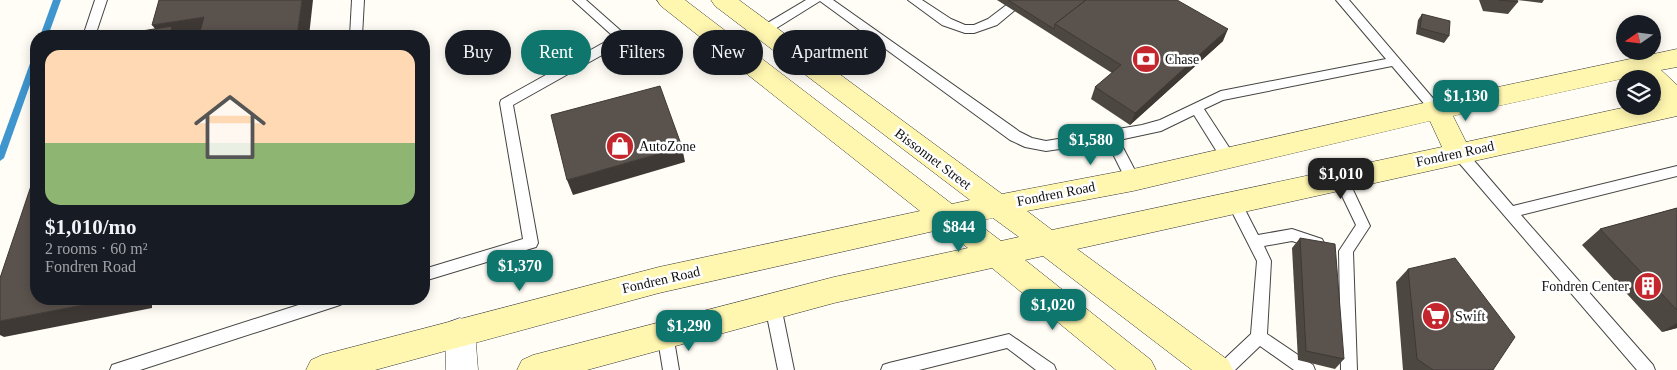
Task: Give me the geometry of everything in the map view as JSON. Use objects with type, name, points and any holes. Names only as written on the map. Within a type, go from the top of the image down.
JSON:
[{"type":"main road","points":[[669,0],[996,254],[1140,370]]},
{"type":"main road","name":"Bissonnet Street","points":[[723,0],[762,30]]},
{"type":"main road","name":"Bissonnet Street","points":[[763,31],[1217,370]]},
{"type":"main road","name":"Fondren Road","points":[[322,370],[659,280],[996,206],[1133,180],[1437,110],[1677,58]]},
{"type":"main road","points":[[1640,66],[1677,100]]},
{"type":"main road","name":"Fondren Road","points":[[533,370],[565,366],[666,334],[834,290],[1677,106]]},
{"type":"main road","points":[[1437,110],[1459,153]]},
{"type":"street","points":[[460,332],[462,370]]},
{"type":"lane","points":[[91,30],[101,0]]},
{"type":"lane","points":[[356,30],[358,0]]},
{"type":"lane","points":[[430,273],[531,243],[506,103],[623,38],[579,0]]},
{"type":"lane","points":[[763,31],[815,0]]},
{"type":"lane","points":[[825,0],[1015,136],[1030,143],[1046,146],[1110,136],[1156,126],[1196,108],[1205,101],[1221,96],[1396,61]]},
{"type":"lane","points":[[914,0],[944,20],[967,30],[983,27],[1021,0]]},
{"type":"lane","points":[[1342,0],[1437,110]]},
{"type":"lane","points":[[1196,108],[1229,159]]},
{"type":"lane","points":[[1110,136],[1133,180]]},
{"type":"lane","points":[[1459,153],[1647,370]]},
{"type":"lane","points":[[1510,212],[1677,171]]},
{"type":"lane","points":[[1341,179],[1363,226],[1346,252],[1349,370]]},
{"type":"lane","points":[[1224,370],[1259,338],[1264,261],[1234,202]]},
{"type":"lane","points":[[1255,242],[1292,235],[1346,252]]},
{"type":"lane","points":[[118,370],[319,305]]},
{"type":"lane","points":[[773,306],[786,370]]},
{"type":"lane","points":[[666,334],[671,370]]},
{"type":"lane","points":[[1259,338],[1307,370]]},
{"type":"lane","points":[[890,370],[1009,341],[1048,370]]},
{"type":"building","points":[[159,0],[302,0],[298,30],[200,30],[204,17],[152,25]]},
{"type":"building","points":[[1008,0],[1086,0],[1055,24],[1054,29]]},
{"type":"building","name":"Chase","points":[[1086,0],[1177,0],[1228,29],[1135,113],[1095,87],[1121,65],[1055,24]]},
{"type":"building","points":[[1499,0],[1517,0],[1518,2]]},
{"type":"building","points":[[1422,14],[1450,21],[1449,36],[1420,28]]},
{"type":"building","points":[[172,26],[171,30],[148,30]]},
{"type":"building","name":"AutoZone","points":[[660,86],[682,147],[567,180],[551,115]]},
{"type":"building","points":[[30,189],[30,305],[83,305],[0,321],[0,278]]},
{"type":"building","points":[[1677,208],[1677,310],[1600,229]]},
{"type":"building","points":[[1300,238],[1335,244],[1344,359],[1306,351]]},
{"type":"building","name":"Swift","points":[[1455,258],[1515,337],[1493,370],[1433,370],[1417,359],[1408,269]]},
{"type":"waterway","points":[[46,30],[57,0]]},
{"type":"waterway","points":[[0,158],[30,75]]},
{"type":"place","name":"Chase","points":[[1146,59]]},
{"type":"place","name":"AutoZone","points":[[620,146]]},
{"type":"place","name":"Fondren Center","points":[[1648,286]]},
{"type":"place","name":"Swift","points":[[1436,316]]}]
